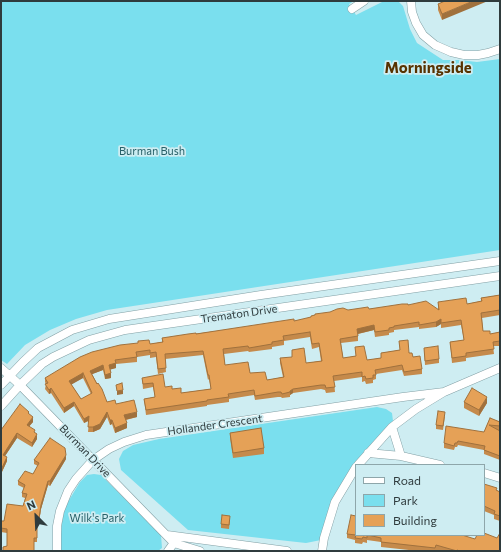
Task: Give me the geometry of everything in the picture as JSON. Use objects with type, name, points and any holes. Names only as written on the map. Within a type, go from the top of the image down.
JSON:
[{"type":"street","points":[[352,9],[364,1]]},
{"type":"street","points":[[411,1],[412,12],[416,23],[423,35],[435,45],[451,52],[464,55],[478,55],[500,48]]},
{"type":"street","name":"Trematon Drive","points":[[1,385],[30,355],[53,339],[72,330],[90,324],[122,316],[500,261]]},
{"type":"street","points":[[451,268],[453,282]]},
{"type":"street","name":"Trematon Drive","points":[[1,406],[42,364],[53,357],[89,340],[125,330],[500,276]]},
{"type":"street","points":[[364,281],[365,295]]},
{"type":"street","points":[[301,290],[302,305]]},
{"type":"street","points":[[220,302],[222,316]]},
{"type":"street","points":[[122,316],[125,330]]},
{"type":"street","name":"Burman Drive","points":[[1,368],[20,385],[167,535],[175,540]]},
{"type":"street","name":"Hollander Crescent","points":[[359,464],[392,427],[416,409],[444,392],[500,368]]},
{"type":"street","name":"Hollander Crescent","points":[[57,551],[57,526],[60,511],[68,491],[76,479],[93,460],[109,449],[124,442],[146,435],[444,392]]},
{"type":"street","points":[[392,427],[401,456]]},
{"type":"street","points":[[368,453],[401,456],[436,464]]},
{"type":"street","name":"Hollander Crescent","points":[[322,551],[324,538],[335,502],[355,469]]},
{"type":"street","points":[[485,473],[500,478]]},
{"type":"street","points":[[175,540],[239,548],[287,551]]},
{"type":"street","points":[[168,551],[175,540]]},
{"type":"street","points":[[175,540],[200,551]]},
{"type":"green space","name":"Burman Bush","points":[[1,1],[354,1],[349,4],[356,15],[384,1],[398,1],[403,6],[410,29],[417,43],[443,60],[477,62],[500,59],[500,250],[107,310],[76,319],[50,330],[25,345],[7,364],[1,360]]},
{"type":"green space","points":[[377,407],[386,409],[392,413],[393,421],[360,464],[355,464],[355,471],[341,489],[321,540],[306,543],[188,530],[121,470],[119,459],[123,451],[133,445],[159,439]]},
{"type":"green space","name":"Wilk's Park","points":[[87,475],[101,475],[161,535],[162,548],[158,551],[61,551],[60,546],[63,510],[80,482]]},
{"type":"building","points":[[445,1],[473,1],[442,14],[438,4]]},
{"type":"building","points":[[500,295],[500,310],[481,313],[483,331],[490,331],[490,334],[500,332],[500,341],[493,342],[494,349],[466,353],[466,356],[452,358],[450,342],[464,340],[461,320],[441,323],[441,319],[436,322],[419,325],[419,322],[394,326],[389,328],[389,330],[375,332],[374,325],[357,329],[358,336],[340,339],[343,358],[356,356],[355,347],[364,346],[367,360],[381,358],[381,353],[400,350],[399,341],[408,340],[409,353],[412,353],[413,357],[420,356],[422,369],[404,372],[402,365],[375,370],[376,375],[373,375],[373,378],[366,379],[365,376],[362,377],[362,372],[333,376],[335,387],[326,388],[325,385],[321,385],[293,389],[290,392],[282,394],[281,392],[278,392],[255,396],[254,390],[228,394],[229,397],[146,410],[144,399],[155,397],[153,383],[143,384],[142,378],[163,374],[165,387],[172,386],[172,389],[181,388],[181,393],[211,389],[209,375],[203,351],[165,354],[166,368],[158,369],[156,352],[150,353],[150,350],[136,352],[137,357],[115,360],[116,363],[109,365],[111,373],[105,375],[103,365],[90,371],[97,384],[98,383],[102,389],[107,402],[115,400],[116,404],[134,400],[137,412],[124,415],[127,423],[115,428],[107,412],[100,424],[93,427],[88,427],[89,416],[84,419],[74,402],[64,408],[51,388],[49,390],[45,384],[48,383],[45,378],[80,357],[92,352],[120,345],[138,343],[138,341],[149,340],[150,344],[163,342],[162,338],[294,319],[294,321],[311,317],[315,314],[343,308],[348,310],[368,307],[369,309],[402,304],[408,305],[426,301],[439,310],[438,302],[466,298],[467,304],[482,301],[481,298]],"holes":[[[310,332],[312,344],[319,343],[322,361],[306,363],[304,348],[292,350],[292,357],[280,358],[284,377],[267,380],[265,372],[250,373],[248,362],[225,365],[223,349],[248,346],[249,348],[272,344],[272,342],[284,340],[283,336]],[[83,373],[92,393],[81,399],[69,381]]]},
{"type":"building","points":[[438,346],[439,359],[425,361],[424,348]]},
{"type":"building","points":[[122,383],[123,390],[117,391],[116,385]]},
{"type":"building","points":[[472,388],[487,397],[479,410],[464,402]]},
{"type":"building","points":[[20,404],[33,417],[27,425],[35,430],[34,432],[37,434],[32,443],[17,433],[3,455],[7,457],[1,470],[1,430]]},
{"type":"building","points":[[438,411],[445,412],[443,426],[436,425]]},
{"type":"building","points":[[490,418],[500,422],[500,426],[489,425],[500,431],[500,456],[484,450],[485,446],[458,441],[454,446],[444,443],[446,426],[484,432]]},
{"type":"building","points":[[261,428],[264,448],[233,453],[230,433]]},
{"type":"building","points":[[50,438],[65,448],[66,455],[50,481],[48,481],[39,518],[37,518],[37,538],[34,538],[34,551],[3,551],[3,547],[7,546],[7,529],[1,528],[1,521],[4,521],[7,504],[23,506],[27,494],[22,493],[25,485],[18,481],[25,471],[33,474],[39,463],[34,460]]},
{"type":"building","points":[[485,484],[497,488],[496,490],[500,492],[500,516],[494,514],[495,511],[485,506]]},
{"type":"building","points":[[222,515],[230,516],[229,525],[221,524]]},
{"type":"building","points":[[351,515],[355,516],[355,535],[347,534]]},
{"type":"building","points":[[485,533],[497,538],[500,533],[500,551],[457,551],[436,545],[435,548],[381,542],[381,538],[372,536],[465,536],[475,539],[476,536],[485,536]]},
{"type":"building","points":[[356,536],[367,536],[367,538],[363,537],[362,539],[355,538]]},
{"type":"district","name":"Morningside","points":[[428,68]]}]
